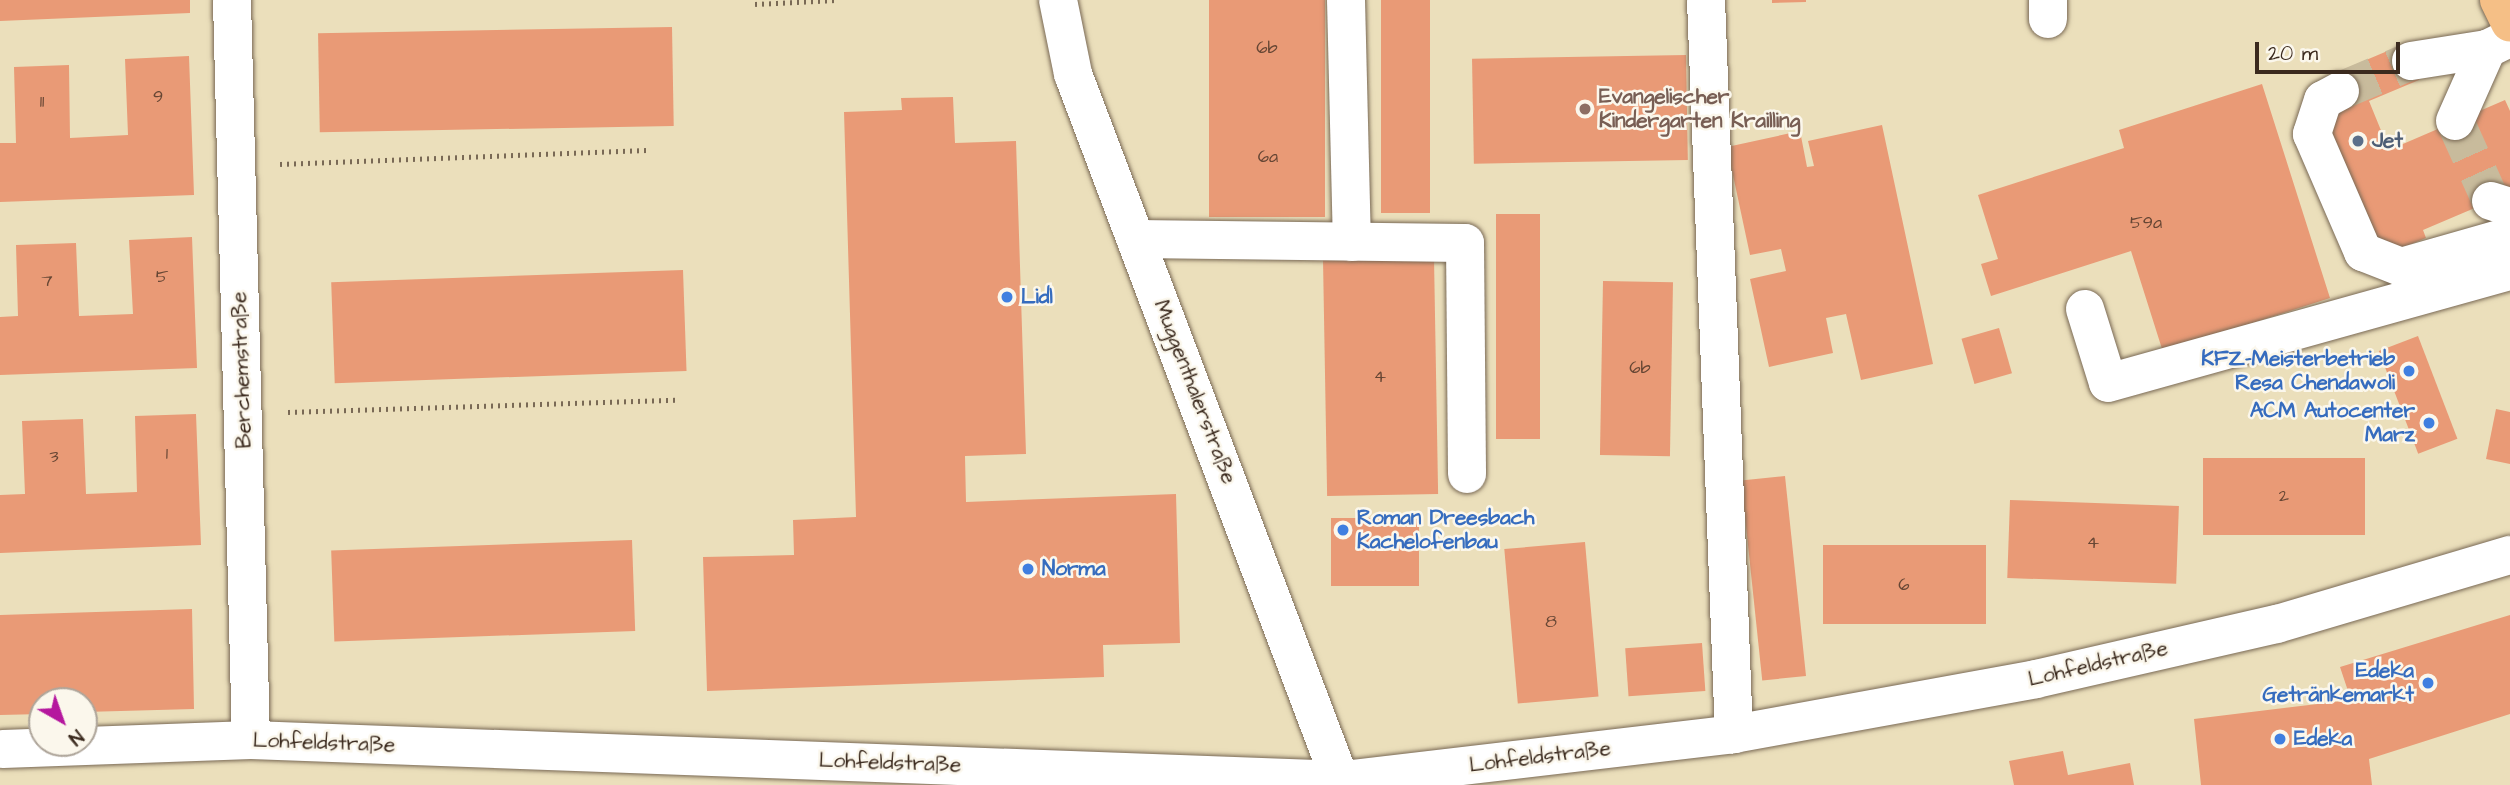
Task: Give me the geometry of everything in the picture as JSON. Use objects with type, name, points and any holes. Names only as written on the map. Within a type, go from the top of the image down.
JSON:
[{"type":"main road","points":[[2499,0],[2502,37]]},
{"type":"street","name":"Berchemstraße","points":[[232,0],[251,740]]},
{"type":"street","name":"Muggenthalerstraße","points":[[1058,0],[1073,74],[1343,783]]},
{"type":"street","points":[[1346,0],[1352,242]]},
{"type":"street","points":[[1706,0],[1734,734]]},
{"type":"street","points":[[2411,61],[2502,37]]},
{"type":"street","points":[[2455,121],[2502,37]]},
{"type":"street","points":[[2340,92],[2323,100],[2312,134],[2363,252],[2401,267],[2510,236]]},
{"type":"street","points":[[1136,239],[1465,243],[1467,474]]},
{"type":"street","points":[[2085,309],[2108,383],[2510,271]]},
{"type":"street","name":"Lohfeldstraße","points":[[3,749],[251,740],[1343,783],[1734,734],[2036,679],[2277,624],[2510,555]]},
{"type":"path","points":[[755,4],[836,0]]},
{"type":"path","points":[[236,166],[647,150]]},
{"type":"path","points":[[243,414],[676,400]]},
{"type":"building","points":[[0,0],[190,0],[190,13],[0,21]]},
{"type":"building","points":[[1209,0],[1325,0],[1325,217],[1209,217]]},
{"type":"building","points":[[1381,0],[1430,0],[1430,213],[1381,213]]},
{"type":"building","points":[[1772,0],[1806,0],[1806,2],[1772,3]]},
{"type":"building","points":[[672,27],[674,126],[320,132],[318,33]]},
{"type":"building","points":[[2404,44],[2419,80],[2369,101],[2389,150],[2505,100],[2510,111],[2510,193],[2423,230],[2426,238],[2394,251],[2374,243],[2328,132],[2333,74]]},
{"type":"building","points":[[1686,55],[1688,160],[1474,164],[1472,59]]},
{"type":"building","points":[[189,56],[194,195],[0,202],[0,143],[16,143],[14,67],[69,65],[70,138],[128,135],[125,59]]},
{"type":"building","points":[[2262,84],[2330,298],[2163,352],[2131,251],[1991,296],[1981,264],[1998,259],[1978,195],[2124,148],[2119,130]]},
{"type":"building","points":[[953,97],[955,143],[1016,141],[1026,454],[965,456],[966,502],[1176,494],[1180,643],[1103,645],[1104,677],[707,691],[703,557],[794,555],[793,520],[856,517],[844,112],[902,110],[901,98]]},
{"type":"building","points":[[1882,125],[1933,364],[1861,380],[1846,314],[1826,318],[1833,353],[1769,367],[1750,279],[1786,271],[1781,249],[1750,255],[1727,147],[1800,131],[1807,167],[1814,166],[1808,141]]},
{"type":"building","points":[[1496,214],[1540,214],[1540,439],[1496,439]]},
{"type":"building","points":[[192,237],[197,368],[0,375],[0,317],[18,316],[16,245],[76,243],[79,316],[133,314],[129,240]]},
{"type":"building","points":[[1434,258],[1438,494],[1327,496],[1323,260]]},
{"type":"building","points":[[683,270],[687,371],[335,383],[331,282]]},
{"type":"building","points":[[1603,281],[1673,282],[1670,456],[1600,455]]},
{"type":"building","points":[[1999,328],[2012,373],[1974,384],[1962,339]]},
{"type":"building","points":[[2418,336],[2457,439],[2418,454],[2379,351]]},
{"type":"building","points":[[2496,409],[2510,412],[2510,464],[2486,459]]},
{"type":"building","points":[[196,414],[201,545],[0,553],[0,495],[25,494],[22,421],[83,419],[86,494],[137,492],[135,416]]},
{"type":"building","points":[[2203,458],[2365,458],[2365,535],[2203,535]]},
{"type":"building","points":[[1785,476],[1806,676],[1762,680],[1741,481]]},
{"type":"building","points":[[2010,500],[2179,506],[2176,584],[2007,578]]},
{"type":"building","points":[[1331,518],[1419,518],[1419,586],[1331,586]]},
{"type":"building","points":[[632,540],[635,631],[334,641],[331,551]]},
{"type":"building","points":[[1585,542],[1599,696],[1518,703],[1504,549]]},
{"type":"building","points":[[1823,545],[1986,545],[1986,624],[1823,624]]},
{"type":"building","points":[[192,609],[194,709],[98,712],[98,687],[28,687],[28,714],[0,715],[0,615]]},
{"type":"building","points":[[2510,615],[2510,714],[2369,759],[2372,785],[2201,785],[2194,719],[2351,700],[2340,667]]},
{"type":"building","points":[[1702,643],[1705,691],[1629,696],[1625,648]]},
{"type":"building","points":[[2063,751],[2068,775],[2130,763],[2134,785],[2014,785],[2009,761]]},
{"type":"tunnel","points":[[2340,91],[2411,61]]},
{"type":"tunnel","points":[[2455,121],[2491,201]]},
{"type":"place","name":"Evangelischer Kindergarten Krailling","points":[[1585,109]]},
{"type":"place","name":"Jet","points":[[2358,141]]},
{"type":"place","name":"Lidl","points":[[1007,297]]},
{"type":"place","name":"KFZ-Meisterbetrieb Resa Chendawoli","points":[[2409,371]]},
{"type":"place","name":"ACM Autocenter Marz","points":[[2429,423]]},
{"type":"place","name":"Roman Dreesbach Kachelofenbau","points":[[1343,530]]},
{"type":"place","name":"Norma","points":[[1028,569]]},
{"type":"place","name":"Edeka Getränkemarkt","points":[[2428,683]]},
{"type":"place","name":"Edeka","points":[[2280,739]]}]
